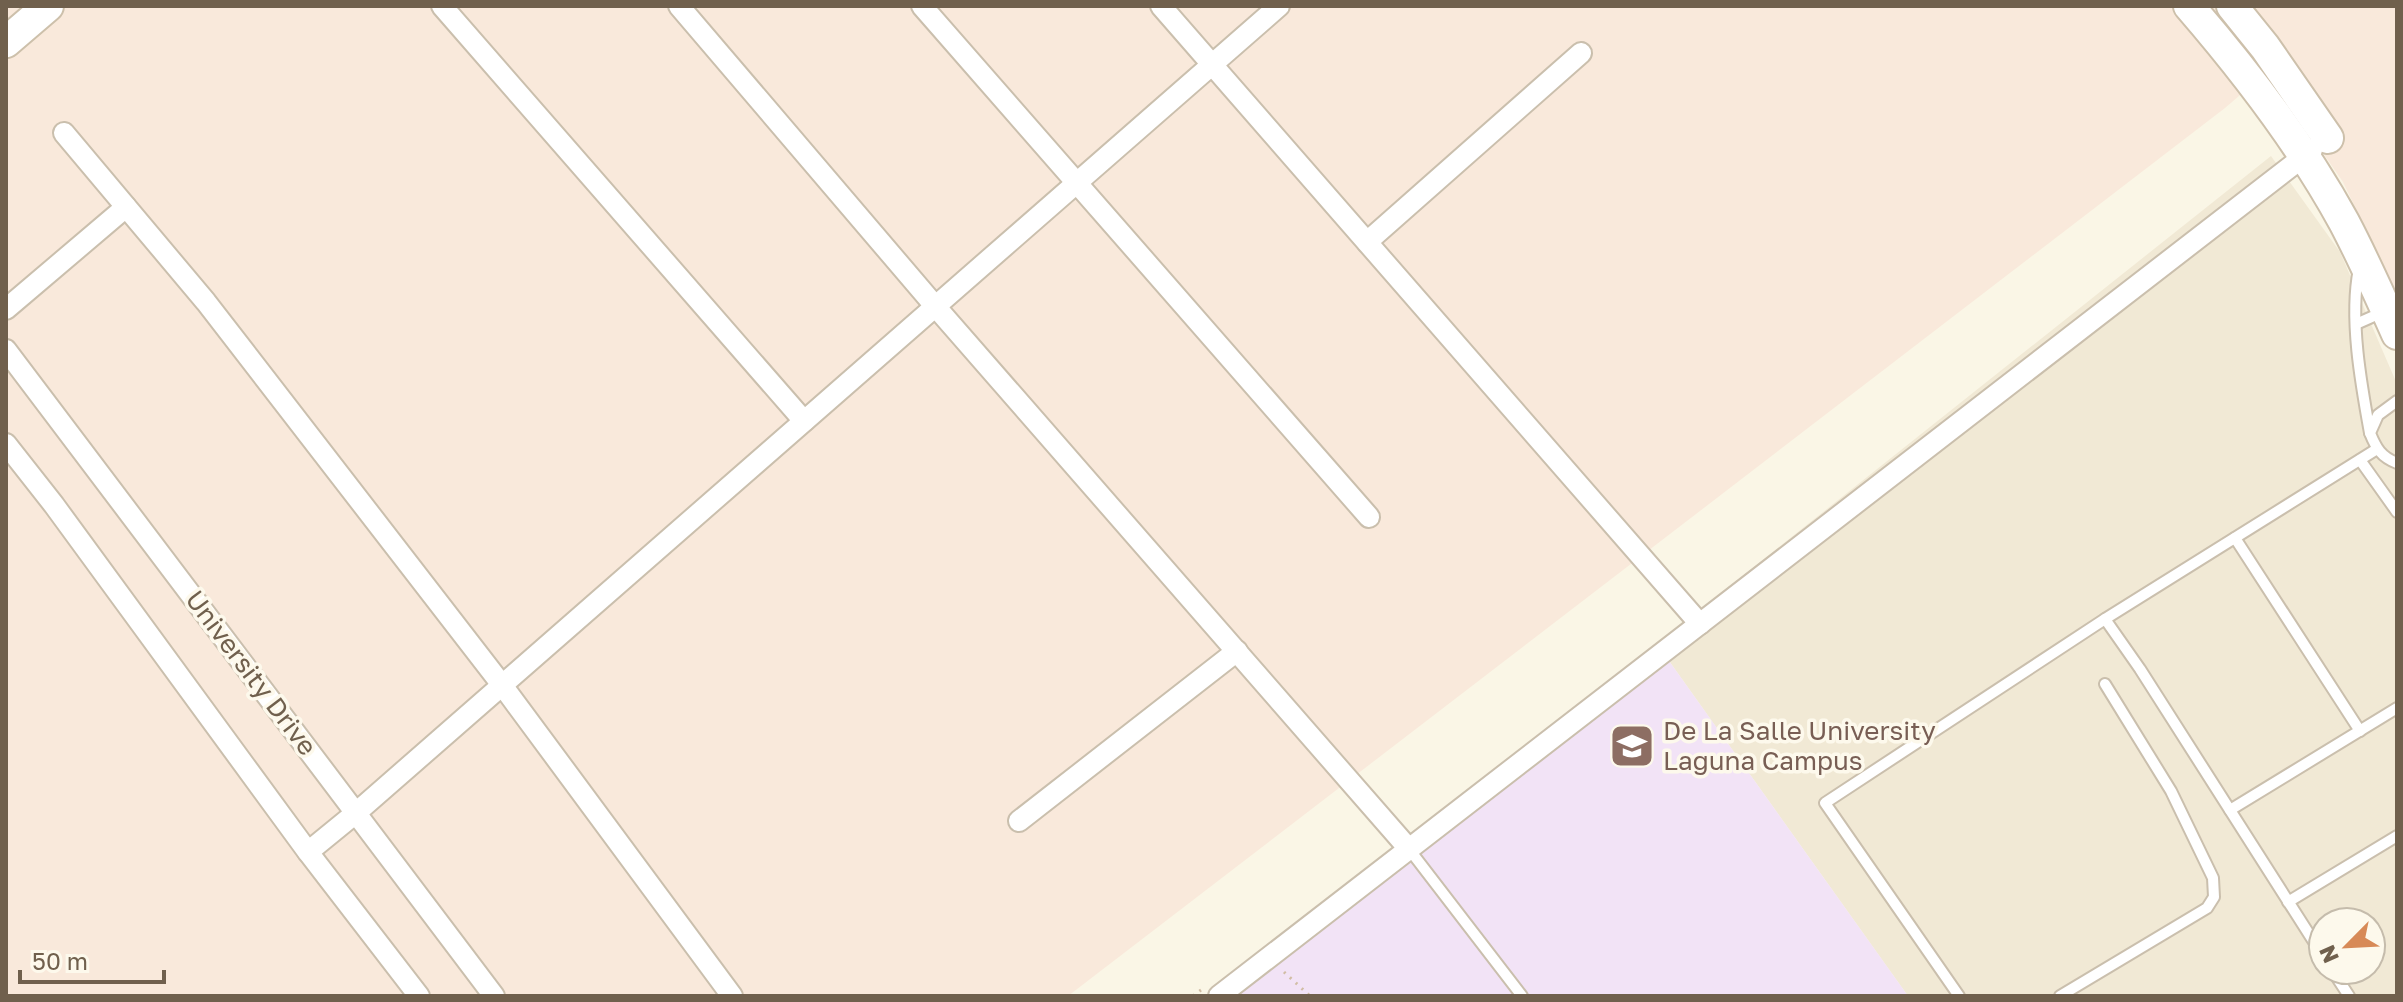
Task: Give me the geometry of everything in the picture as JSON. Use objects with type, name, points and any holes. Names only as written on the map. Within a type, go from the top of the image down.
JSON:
[{"type":"street","points":[[6,42],[48,6]]},
{"type":"street","points":[[442,6],[804,421]]},
{"type":"street","points":[[679,6],[935,306],[1409,849]]},
{"type":"street","points":[[922,6],[1369,517]]},
{"type":"street","points":[[1161,6],[1700,624]]},
{"type":"street","points":[[308,852],[1279,6]]},
{"type":"street","points":[[2189,6],[2246,77],[2303,156],[2344,222],[2392,322]]},
{"type":"street","points":[[1219,996],[2328,138],[2265,47],[2232,6]]},
{"type":"street","points":[[1367,242],[1581,53]]},
{"type":"street","points":[[64,133],[206,302],[502,685],[732,996]]},
{"type":"street","points":[[6,309],[126,207]]},
{"type":"street","name":"University Drive","points":[[6,350],[494,996]]},
{"type":"street","points":[[6,444],[308,852],[419,996]]},
{"type":"street","points":[[1019,821],[1237,651]]},
{"type":"lane","points":[[2362,257],[2356,288],[2360,387],[2370,433],[2377,449],[2386,459],[2397,463]]},
{"type":"lane","points":[[2356,324],[2392,322]]},
{"type":"lane","points":[[2370,433],[2378,415],[2397,401]]},
{"type":"lane","points":[[1959,996],[1825,803],[2105,619],[2377,449]]},
{"type":"lane","points":[[2360,460],[2397,512]]},
{"type":"lane","points":[[2235,538],[2360,731]]},
{"type":"lane","points":[[2105,619],[2307,931]]},
{"type":"lane","points":[[2060,996],[2207,908],[2214,897],[2213,878],[2171,791],[2105,684]]},
{"type":"lane","points":[[2230,810],[2397,708]]},
{"type":"lane","points":[[2288,902],[2397,836]]},
{"type":"lane","points":[[1409,849],[1522,996]]},
{"type":"path","points":[[1268,958],[1310,996]]},
{"type":"shaded area","points":[[6,6],[2397,6],[2397,295],[2343,182],[2267,72],[2225,108],[1068,996],[6,996]]},
{"type":"shaded area","points":[[2271,156],[2340,252],[2397,384],[2397,996],[1908,996],[1657,644]]},
{"type":"shaded area","name":"De La Salle University Laguna Campus","points":[[1657,644],[1908,996],[1210,996],[1409,849]]},
{"type":"place","name":"De La Salle University Laguna Campus","points":[[1632,746]]}]
